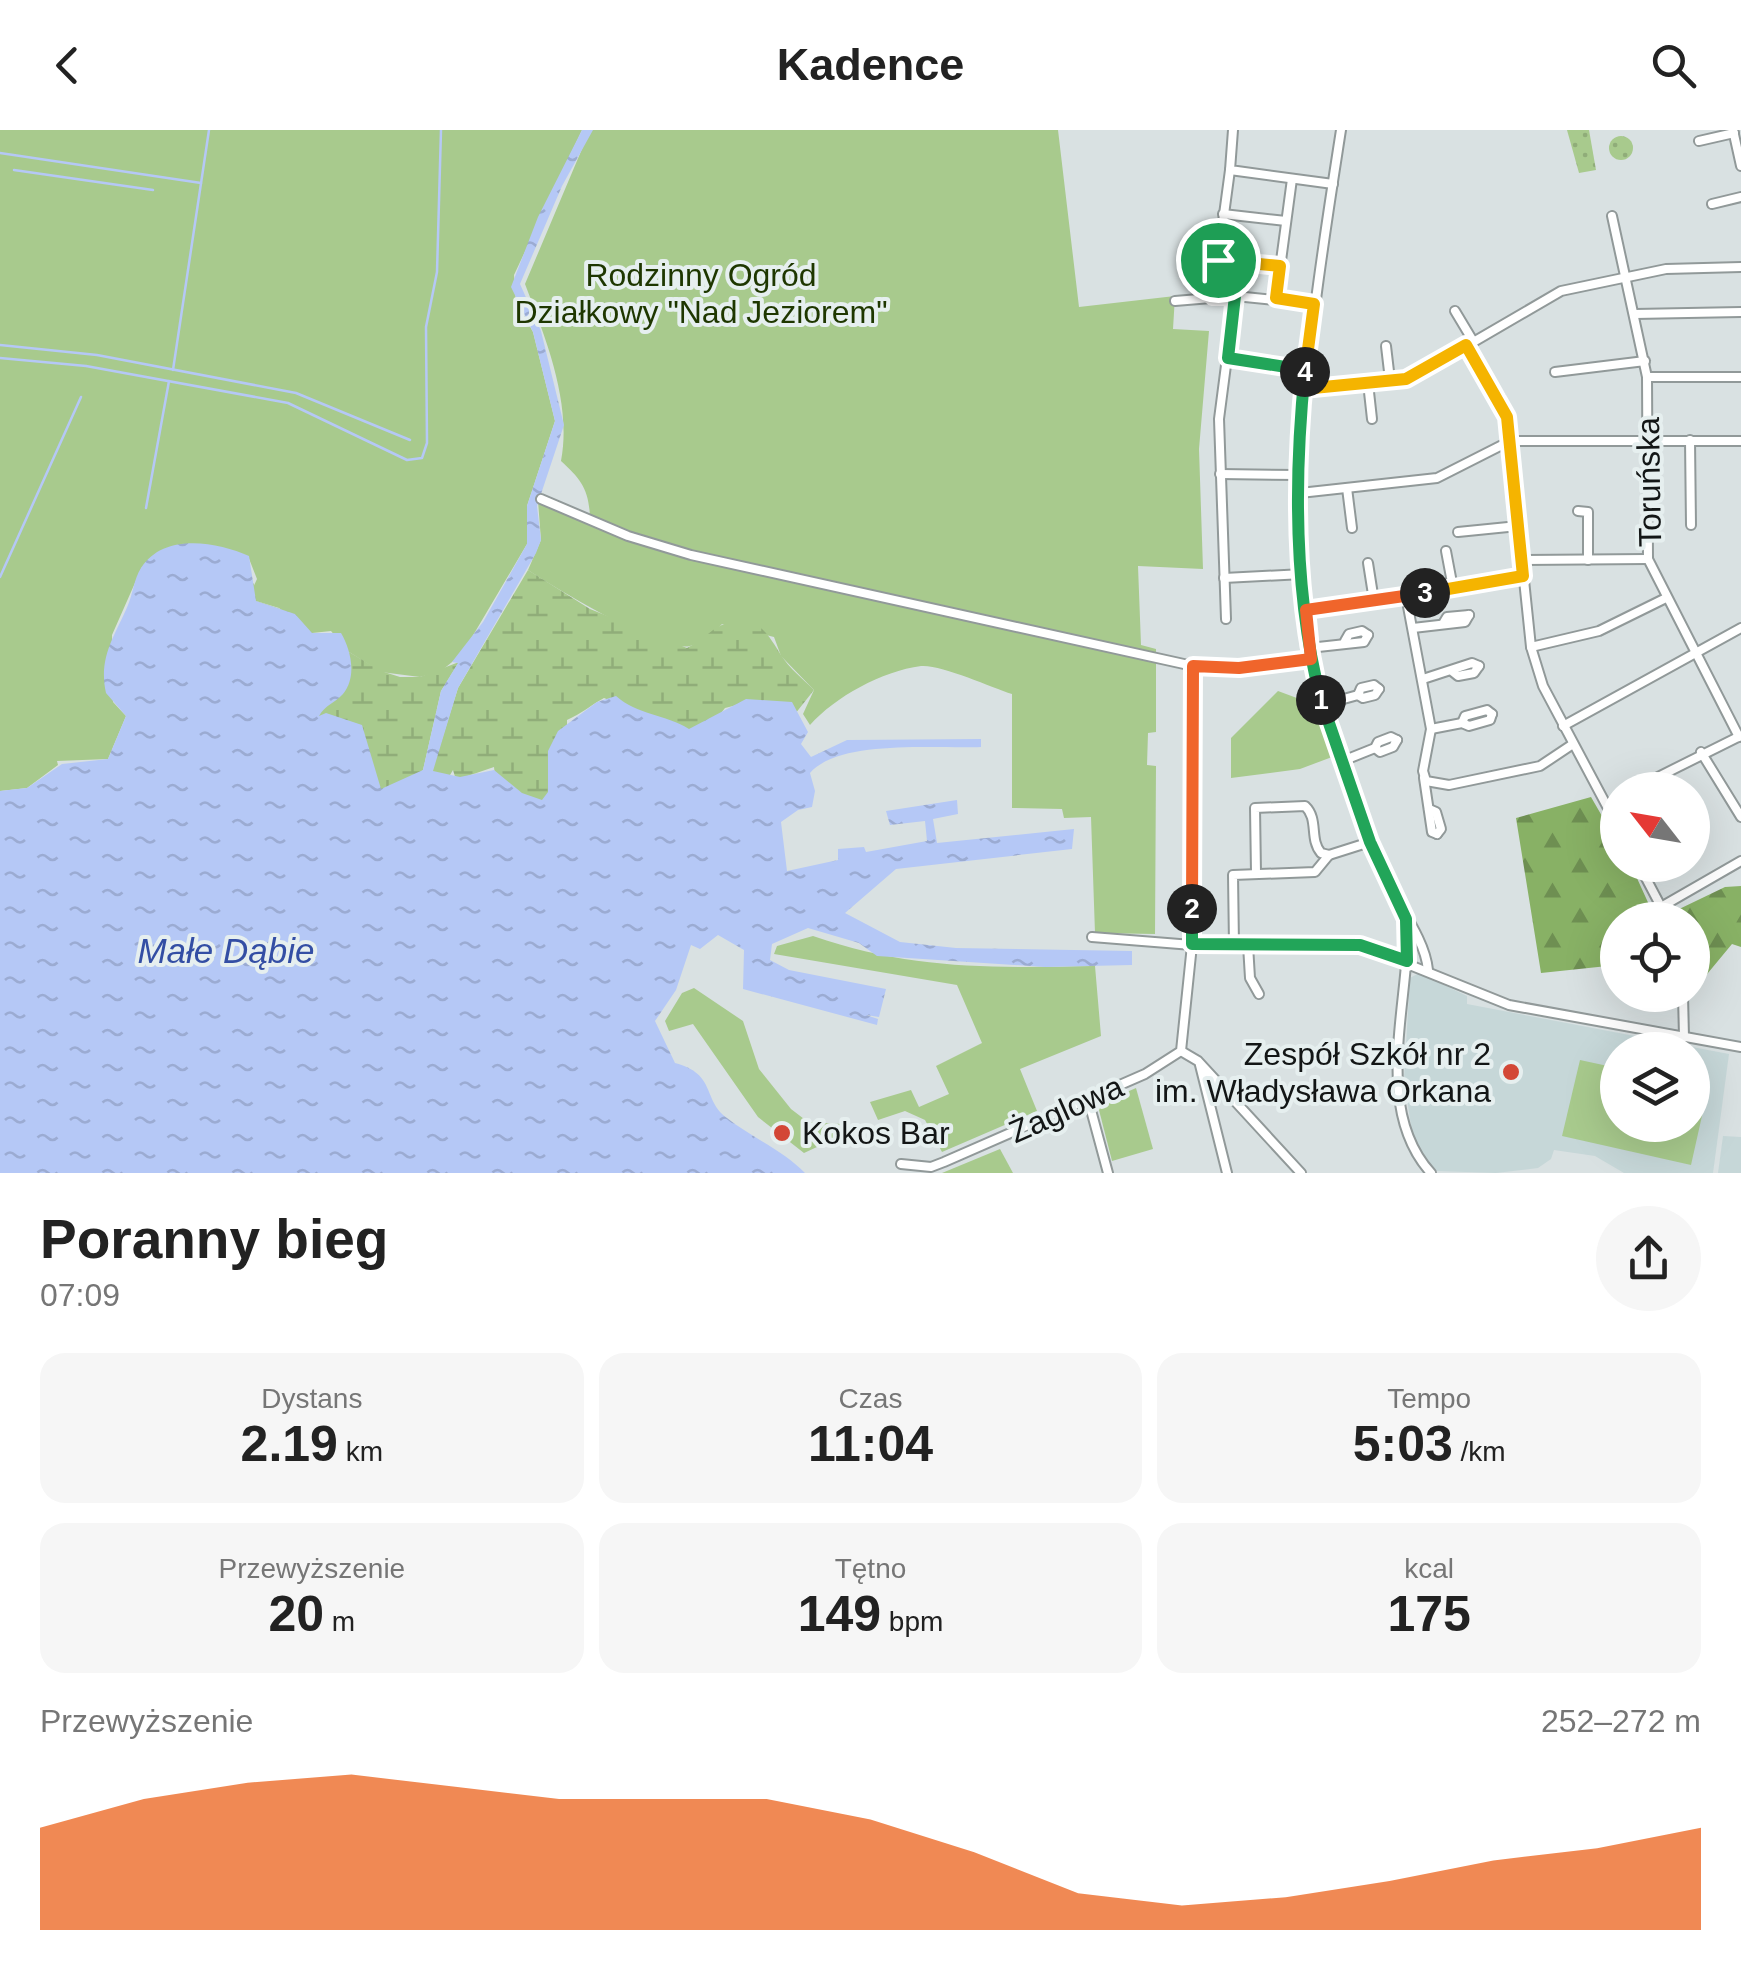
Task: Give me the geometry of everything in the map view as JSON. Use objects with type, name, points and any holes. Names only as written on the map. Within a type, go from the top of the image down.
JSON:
[{"type":"street","points":[[1213,296],[1233,130]]},
{"type":"street","points":[[1341,130],[1303,389],[1299,475],[1309,648],[1340,762],[1370,842],[1428,970]]},
{"type":"street","points":[[1698,141],[1734,132],[1741,166]]},
{"type":"street","points":[[1230,170],[1333,184]]},
{"type":"street","points":[[1276,298],[1292,179]]},
{"type":"street","points":[[1712,204],[1741,197]]},
{"type":"street","points":[[1223,214],[1286,221]]},
{"type":"street","name":"Toruńska","points":[[1612,216],[1648,377],[1648,559],[1740,736]]},
{"type":"street","points":[[1218,260],[1280,266]]},
{"type":"street","points":[[1303,389],[1415,376],[1550,294],[1666,269],[1741,267]]},
{"type":"street","points":[[1175,302],[1235,296],[1314,304]]},
{"type":"street","points":[[1226,618],[1219,419],[1235,296]]},
{"type":"street","points":[[1455,311],[1500,397],[1510,442],[1531,647],[1538,675],[1600,794]]},
{"type":"street","points":[[1635,314],[1741,312]]},
{"type":"street","points":[[1386,346],[1390,380]]},
{"type":"street","points":[[1228,358],[1305,370]]},
{"type":"street","points":[[1555,372],[1645,361]]},
{"type":"street","points":[[1648,377],[1741,376]]},
{"type":"street","points":[[1368,382],[1372,420]]},
{"type":"street","points":[[1690,440],[1691,525]]},
{"type":"street","points":[[1300,493],[1437,478],[1510,442],[1741,440]]},
{"type":"street","points":[[1220,474],[1299,475]]},
{"type":"street","points":[[1347,488],[1352,528]]},
{"type":"street","points":[[541,499],[628,536],[691,554],[1193,666],[1239,668],[1311,659]]},
{"type":"street","points":[[1578,512],[1588,512],[1588,560]]},
{"type":"street","points":[[1458,532],[1518,526]]},
{"type":"street","points":[[1446,551],[1453,588]]},
{"type":"street","points":[[1522,560],[1648,559]]},
{"type":"street","points":[[1368,563],[1374,601]]},
{"type":"street","points":[[1224,578],[1303,574]]},
{"type":"street","points":[[1306,610],[1523,576]]},
{"type":"street","points":[[1406,596],[1431,729],[1424,778],[1429,809]]},
{"type":"street","points":[[1531,647],[1599,630],[1666,598]]},
{"type":"street","points":[[1413,628],[1444,622]]},
{"type":"street","points":[[1563,726],[1741,628]]},
{"type":"street","points":[[1309,648],[1345,641]]},
{"type":"street","points":[[1193,666],[1192,944],[1186,1034],[1181,1051],[1198,1060],[1293,1170]]},
{"type":"street","points":[[1424,679],[1453,672]]},
{"type":"street","points":[[1322,705],[1358,695]]},
{"type":"street","points":[[1431,729],[1462,723]]},
{"type":"street","points":[[1665,772],[1740,736]]},
{"type":"street","points":[[1424,778],[1436,786],[1540,766],[1572,744]]},
{"type":"street","points":[[1340,762],[1375,748]]},
{"type":"street","points":[[1701,752],[1741,817]]},
{"type":"street","points":[[1256,872],[1255,808],[1305,806],[1312,814],[1316,848],[1329,855]]},
{"type":"street","points":[[1234,945],[1233,874],[1315,872],[1329,855],[1370,842]]},
{"type":"street","points":[[1670,902],[1741,862]]},
{"type":"street","points":[[1406,919],[1400,1105],[1411,1148],[1431,1173]]},
{"type":"street","points":[[1092,937],[1192,944],[1360,945],[1530,1010],[1655,1032]]},
{"type":"street","points":[[1248,945],[1250,978],[1259,994]]},
{"type":"street","points":[[1710,1042],[1741,1047]]},
{"type":"street","name":"Żaglowa","points":[[901,1164],[931,1167],[1170,1062],[1181,1051]]},
{"type":"street","points":[[1198,1060],[1227,1173]]},
{"type":"street","points":[[1088,1099],[1108,1173]]},
{"type":"shaded area","name":"Zespół Szkół nr 2 im. Władysława Orkana","points":[[1419,973],[1467,996],[1467,1004],[1614,1032],[1600,1032],[1600,1142],[1710,1142],[1710,1050],[1729,1054],[1713,1173],[1624,1173],[1595,1156],[1554,1150],[1551,1159],[1538,1168],[1496,1173],[1436,1171],[1413,1139],[1404,1079],[1410,978]]},
{"type":"shaded area","points":[[1723,1136],[1741,1137],[1741,1173],[1718,1173]]},
{"type":"green space","points":[[0,130],[582,130],[514,275],[516,302],[533,332],[555,421],[527,506],[527,544],[462,654],[441,671],[420,677],[381,672],[349,652],[331,631],[312,633],[279,608],[256,601],[252,590],[257,579],[248,556],[142,567],[112,635],[113,702],[126,716],[108,759],[57,761],[58,765],[27,788],[0,791]]},
{"type":"green space","name":"Rodzinny Ogród Działkowy \"Nad Jeziorem\"","points":[[590,130],[1058,130],[1079,307],[1175,296],[1173,329],[1209,331],[1199,449],[1203,569],[1138,566],[1141,645],[1156,649],[1156,732],[1148,733],[1147,765],[1156,766],[1155,934],[1095,933],[1091,817],[1064,818],[1062,809],[1012,808],[1012,694],[953,672],[921,666],[891,673],[860,687],[810,725],[803,714],[814,690],[781,656],[774,637],[722,624],[700,643],[690,646],[657,640],[528,570],[541,540],[538,501],[590,522],[583,487],[561,461],[560,394],[549,349],[525,284]]},
{"type":"green space","points":[[1567,130],[1589,130],[1596,170],[1579,173]]},
{"type":"green space","points":[[1621,136],[1633,148],[1621,160],[1609,148]]},
{"type":"green space","points":[[528,570],[590,609],[687,648],[727,623],[754,623],[814,690],[795,714],[741,704],[725,708],[702,737],[604,698],[567,720],[567,834],[495,776],[494,767],[456,780],[453,770],[444,785],[432,771],[458,688]]},
{"type":"green space","points":[[254,583],[256,601],[295,614],[312,633],[341,633],[349,652],[381,671],[400,677],[420,677],[459,662],[441,691],[423,770],[392,801],[321,733],[310,651],[245,592]]},
{"type":"green space","points":[[1278,691],[1313,704],[1332,757],[1300,769],[1231,778],[1231,738]]},
{"type":"green space","points":[[1591,797],[1600,813],[1600,882],[1639,882],[1648,902],[1600,902],[1600,967],[1541,973],[1516,818]]},
{"type":"green space","points":[[1741,886],[1741,947],[1732,944],[1710,971],[1710,902],[1694,902],[1725,887]]},
{"type":"green space","points":[[813,936],[918,961],[986,966],[1095,966],[1101,1036],[1020,1069],[1037,1111],[942,1152],[925,1120],[905,1111],[878,1120],[870,1102],[911,1090],[919,1107],[949,1094],[936,1066],[982,1043],[957,985],[774,954],[777,946]]},
{"type":"green space","points":[[694,988],[743,1021],[759,1069],[791,1109],[808,1122],[841,1124],[845,1134],[804,1153],[758,1117],[693,1024],[669,1031],[665,1021],[682,993]]},
{"type":"green space","points":[[1580,1060],[1600,1064],[1600,1142],[1696,1142],[1691,1165],[1562,1136]]},
{"type":"green space","points":[[1136,1088],[1153,1149],[1112,1161],[1099,1110],[1102,1103]]},
{"type":"green space","points":[[1000,1149],[1013,1173],[942,1173]]},
{"type":"water","name":"Małe Dąbie","points":[[582,130],[593,130],[562,186],[520,284],[541,331],[564,425],[537,506],[541,540],[458,688],[433,771],[460,777],[494,770],[522,793],[542,800],[548,792],[548,751],[558,731],[597,702],[616,696],[633,707],[689,729],[746,699],[792,702],[808,732],[801,744],[811,757],[847,740],[981,739],[981,747],[865,750],[824,762],[810,773],[815,791],[812,807],[798,810],[781,822],[787,871],[838,860],[838,849],[864,847],[866,852],[927,841],[925,821],[890,825],[886,811],[957,800],[958,814],[933,819],[937,843],[1074,829],[1072,849],[896,869],[845,913],[900,942],[956,948],[1132,951],[1132,965],[1045,967],[877,956],[859,943],[808,928],[772,944],[770,960],[789,970],[886,989],[879,1017],[866,1015],[878,1019],[877,1025],[743,989],[744,950],[718,935],[700,949],[691,945],[676,990],[655,1021],[675,1063],[703,1080],[719,1111],[727,1118],[805,1173],[0,1173],[0,791],[27,788],[62,764],[108,759],[126,716],[106,693],[104,668],[109,647],[141,568],[163,549],[192,543],[249,556],[256,601],[295,614],[312,633],[341,633],[350,654],[348,687],[319,716],[326,713],[362,725],[381,789],[423,770],[441,691],[458,663],[452,662],[483,622],[527,544],[527,506],[555,421],[533,332],[511,287],[538,217]]},
{"type":"waterway","points":[[173,370],[209,130]]},
{"type":"waterway","points":[[0,358],[86,366],[288,403],[407,460],[422,458],[427,443],[426,327],[437,272],[441,130]]},
{"type":"waterway","points":[[0,153],[201,183]]},
{"type":"waterway","points":[[14,170],[153,190]]},
{"type":"waterway","points":[[0,345],[97,355],[296,393],[410,440]]},
{"type":"waterway","points":[[146,508],[169,381]]},
{"type":"waterway","points":[[0,577],[81,397]]},
{"type":"place","name":"Zespół Szkół nr 2 im. Władysława Orkana","points":[[1511,1072]]},
{"type":"place","name":"Kokos Bar","points":[[782,1133]]},
{"type":"route","points":[[1218,260],[1213,296],[1235,296],[1228,358],[1305,370],[1303,389],[1299,475],[1303,574],[1309,648],[1322,705],[1354,801],[1406,919],[1407,961],[1360,945],[1192,944],[1193,666],[1239,668],[1311,659],[1309,648],[1306,610],[1523,576],[1507,417],[1500,397],[1466,345],[1406,379],[1303,389],[1314,304],[1276,298],[1280,266],[1218,260]]}]
